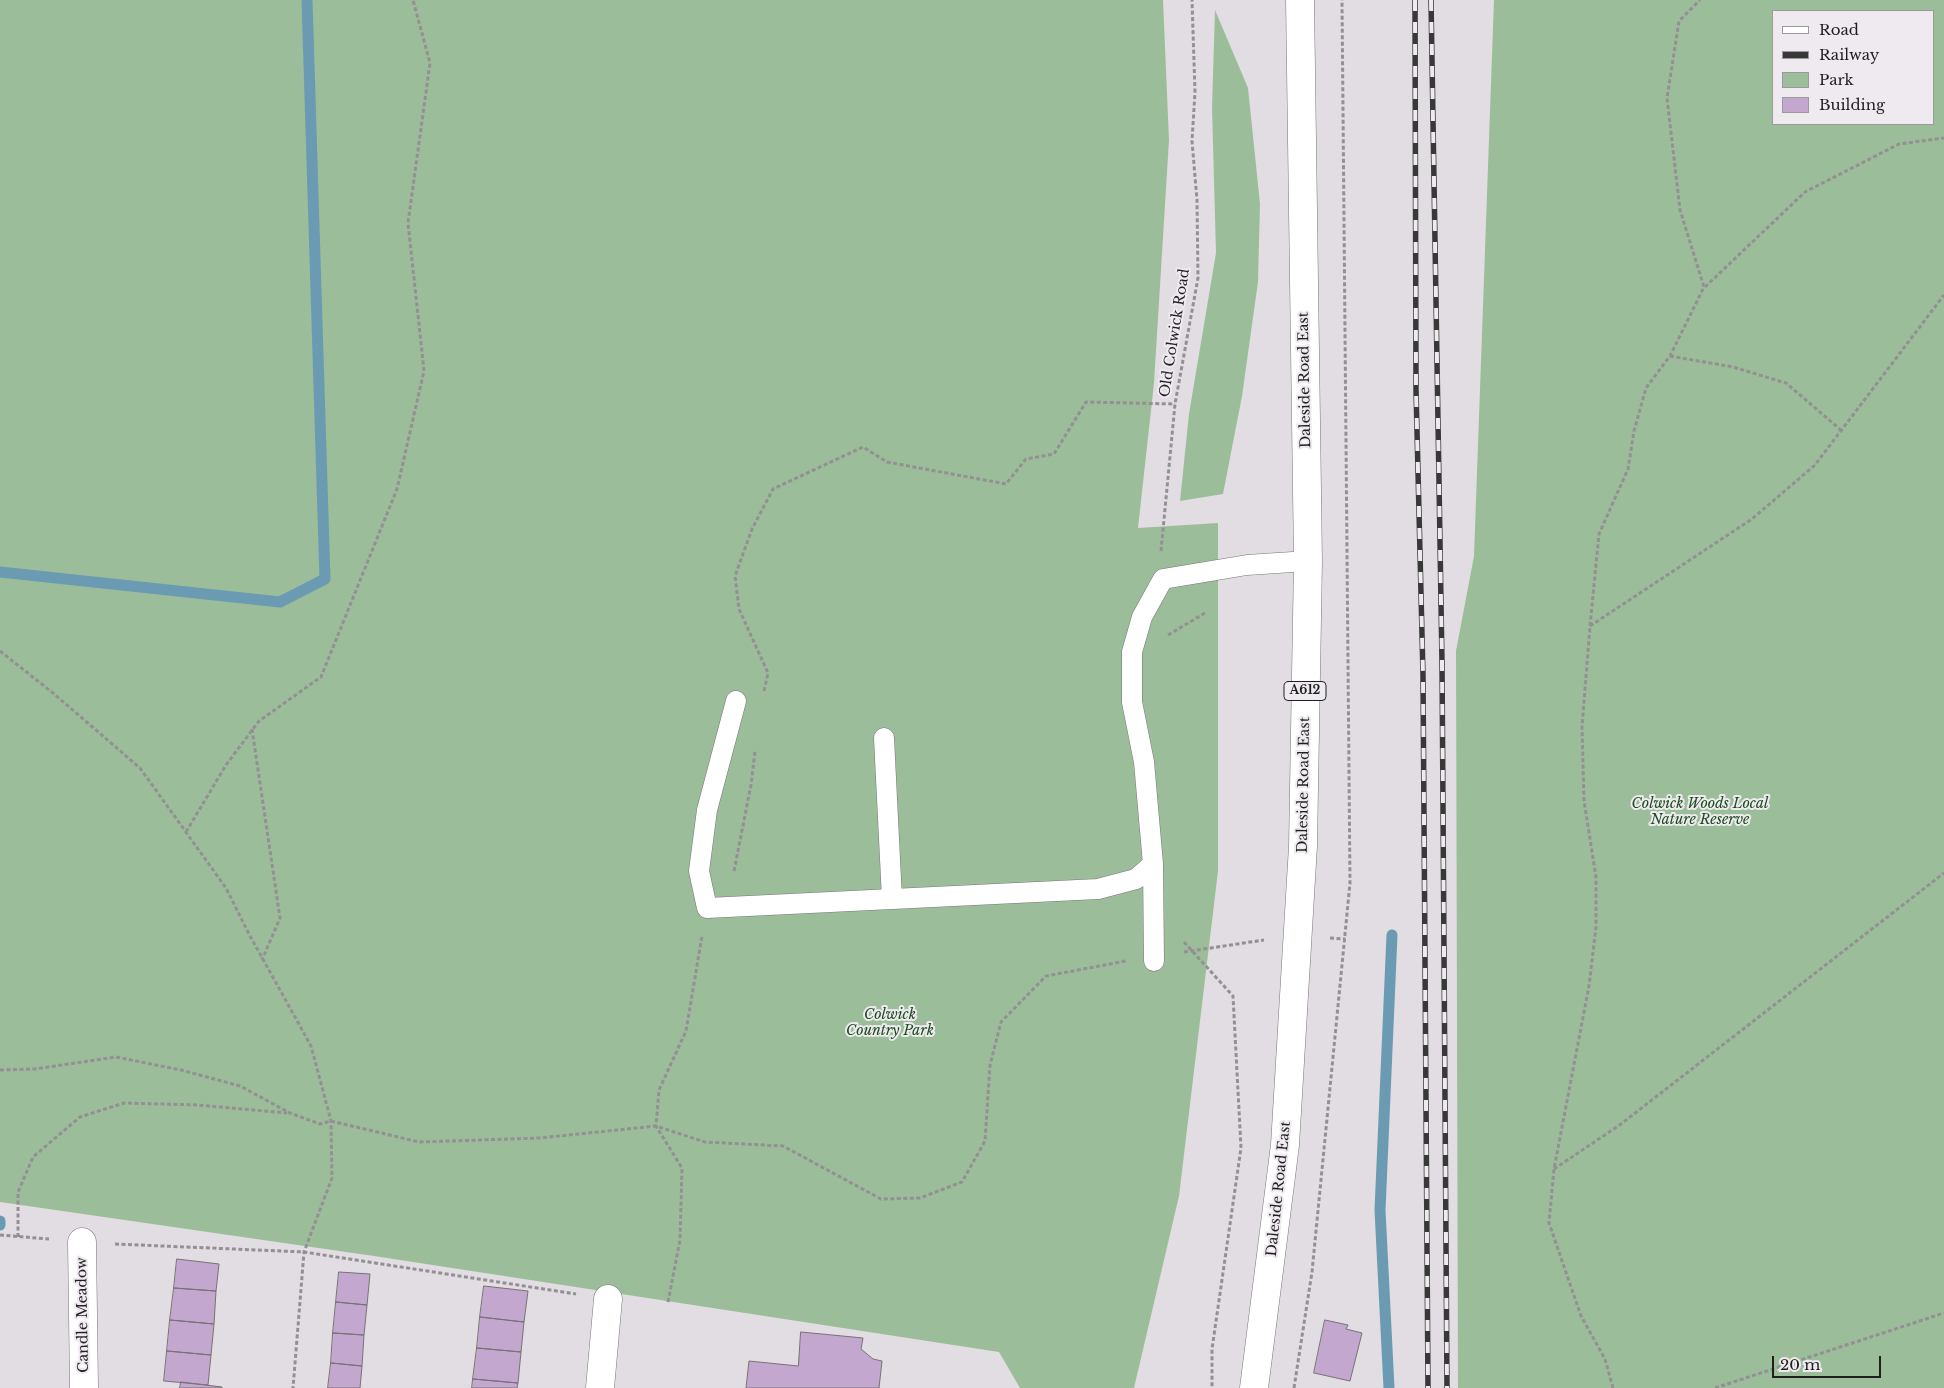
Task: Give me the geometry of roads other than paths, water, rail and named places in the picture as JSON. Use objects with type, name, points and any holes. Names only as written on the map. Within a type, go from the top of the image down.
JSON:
[{"type":"main road","name":"Daleside Road East","points":[[1254,1388],[1285,1145],[1294,1022],[1303,846],[1308,562],[1300,0]]},
{"type":"main road","name":"Candle Meadow","points":[[82,1242],[84,1388]]},
{"type":"main road","points":[[600,1388],[608,1299]]},
{"type":"lane","points":[[1154,961],[1153,864],[1144,762],[1132,702],[1132,652],[1142,617],[1163,579],[1247,565],[1308,562]]},
{"type":"lane","points":[[736,701],[706,810],[699,870],[707,908],[1098,888],[1136,878],[1153,864]]},
{"type":"lane","points":[[884,738],[892,899]]},
{"type":"waterway","points":[[0,572],[280,602],[325,579],[307,0]]},
{"type":"waterway","points":[[1389,1388],[1380,1210],[1392,935]]},
{"type":"railway","points":[[1415,0],[1416,390],[1423,675],[1428,1388]]},
{"type":"railway","points":[[1431,0],[1442,662],[1447,1388]]},
{"type":"park label","name":"Colwick Woods Local Nature Reserve","points":[[1700,812]]},
{"type":"park label","name":"Colwick Country Park","points":[[890,1024]]}]
